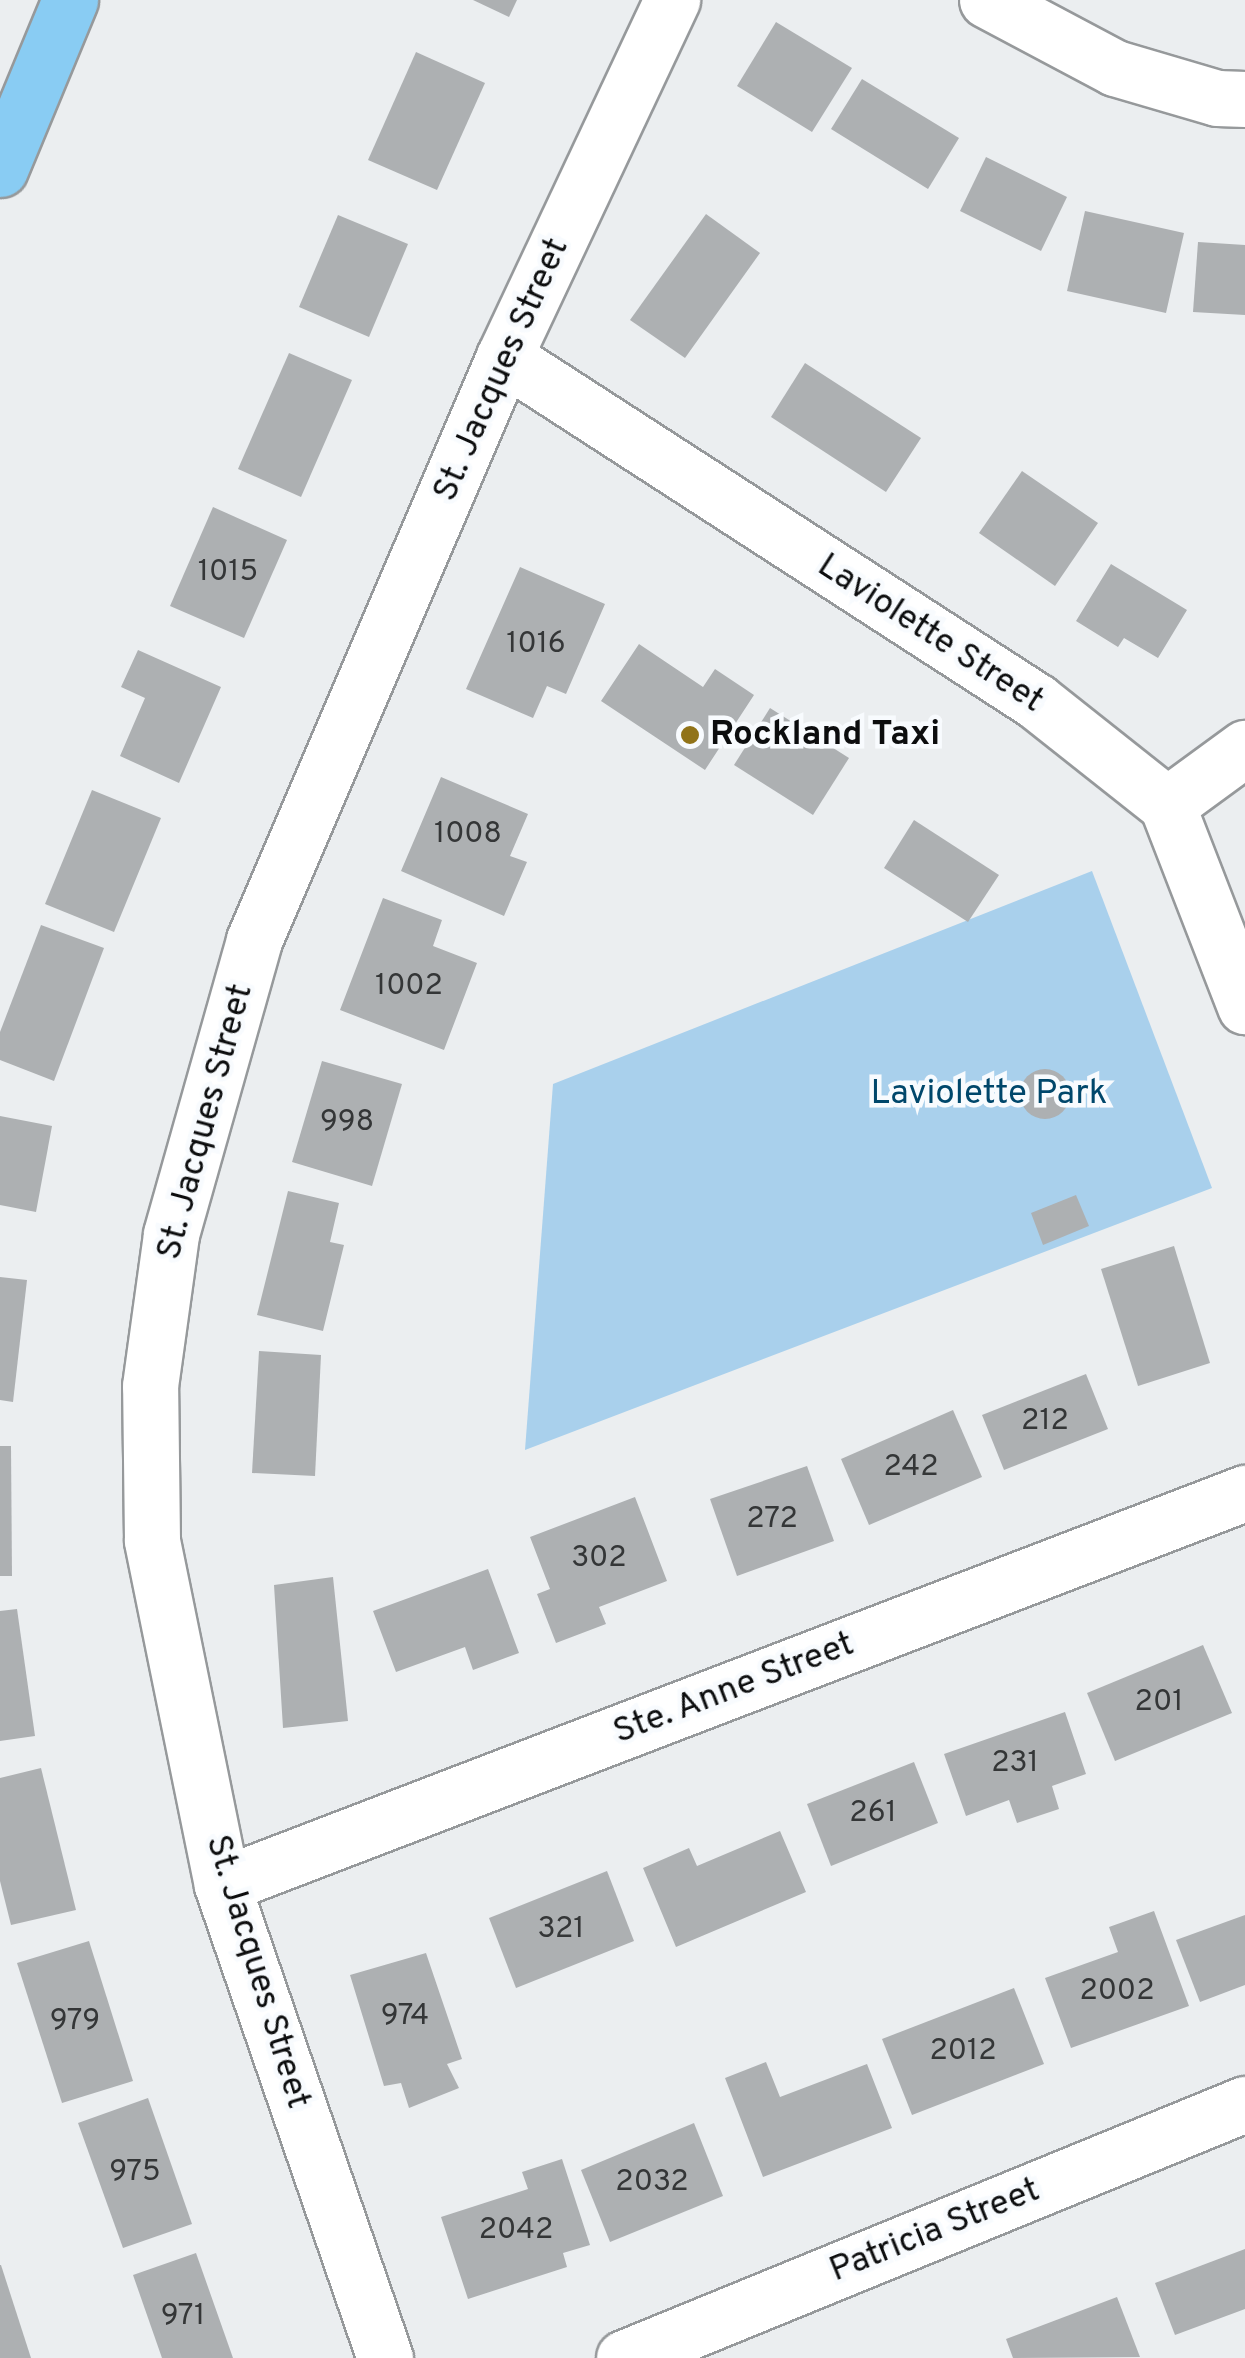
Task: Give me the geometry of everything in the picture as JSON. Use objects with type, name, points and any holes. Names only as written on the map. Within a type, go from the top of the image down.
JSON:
[{"type":"main road","points":[[0,169],[70,0]]},
{"type":"street","name":"St. Jacques Street","points":[[385,2358],[222,1885],[152,1540],[150,1386],[171,1234],[254,940],[504,357],[672,0]]},
{"type":"street","points":[[988,0],[1115,68],[1217,98],[1245,99]]},
{"type":"street","name":"Laviolette Street","points":[[504,357],[1036,701],[1167,805]]},
{"type":"street","points":[[1245,748],[1167,805],[1245,1006]]},
{"type":"street","name":"Ste. Anne Street","points":[[222,1885],[1245,1493]]},
{"type":"street","name":"Patricia Street","points":[[624,2358],[1245,2104]]},
{"type":"green space","name":"Laviolette Park","points":[[1092,871],[1212,1188],[525,1450],[553,1084]]},
{"type":"building","points":[[473,0],[517,0],[509,17]]},
{"type":"building","points":[[776,22],[852,68],[812,132],[737,86]]},
{"type":"building","points":[[416,52],[485,83],[437,190],[368,160]]},
{"type":"building","points":[[862,79],[959,138],[928,189],[831,129]]},
{"type":"building","points":[[986,157],[1067,197],[1041,251],[960,211]]},
{"type":"building","points":[[1085,211],[1184,233],[1166,313],[1067,291]]},
{"type":"building","points":[[706,214],[760,253],[685,358],[630,320]]},
{"type":"building","points":[[338,215],[408,244],[369,337],[299,307]]},
{"type":"building","points":[[1198,242],[1245,245],[1245,315],[1193,312]]},
{"type":"building","points":[[289,353],[352,380],[301,497],[238,469]]},
{"type":"building","points":[[805,363],[921,438],[886,492],[771,417]]},
{"type":"building","points":[[1022,471],[1098,523],[1055,586],[979,533]]},
{"type":"building","points":[[213,507],[287,540],[244,638],[170,606]]},
{"type":"building","points":[[1111,564],[1187,610],[1158,658],[1124,638],[1118,647],[1076,621]]},
{"type":"building","points":[[520,567],[605,604],[566,694],[547,686],[533,718],[466,689]]},
{"type":"building","name":"Rockland Taxi","points":[[639,644],[703,687],[715,669],[754,695],[705,770],[601,701]]},
{"type":"building","points":[[138,650],[221,687],[179,783],[120,756],[145,698],[121,687]]},
{"type":"building","points":[[770,708],[849,758],[813,815],[734,765]]},
{"type":"building","points":[[441,777],[528,814],[510,856],[527,862],[504,916],[401,871]]},
{"type":"building","points":[[92,790],[161,818],[114,932],[45,904]]},
{"type":"building","points":[[914,820],[999,875],[968,922],[884,868]]},
{"type":"building","points":[[383,898],[442,920],[433,946],[477,963],[444,1050],[340,1010]]},
{"type":"building","points":[[41,925],[104,948],[54,1081],[0,1060],[0,1032]]},
{"type":"building","points":[[322,1061],[402,1084],[372,1186],[292,1162]]},
{"type":"building","points":[[1045,1069],[1063,1076],[1070,1094],[1063,1112],[1045,1119],[1027,1112],[1020,1094],[1027,1076]]},
{"type":"building","points":[[0,1116],[52,1126],[36,1212],[0,1205]]},
{"type":"building","points":[[288,1191],[339,1203],[330,1242],[344,1245],[323,1331],[257,1315]]},
{"type":"building","points":[[1076,1195],[1089,1226],[1043,1245],[1031,1213]]},
{"type":"building","points":[[1174,1246],[1210,1363],[1138,1386],[1101,1269]]},
{"type":"building","points":[[0,1277],[27,1280],[13,1402],[0,1400]]},
{"type":"building","points":[[259,1351],[321,1355],[315,1476],[252,1473]]},
{"type":"building","points":[[1086,1374],[1108,1429],[1004,1470],[982,1415]]},
{"type":"building","points":[[953,1410],[982,1477],[869,1525],[841,1459]]},
{"type":"building","points":[[0,1446],[11,1446],[12,1576],[0,1576]]},
{"type":"building","points":[[807,1466],[834,1541],[737,1576],[710,1499]]},
{"type":"building","points":[[635,1497],[667,1581],[599,1607],[606,1624],[556,1643],[537,1594],[550,1589],[530,1537]]},
{"type":"building","points":[[488,1569],[519,1653],[473,1670],[465,1647],[396,1672],[373,1611]]},
{"type":"building","points":[[333,1577],[348,1721],[283,1728],[274,1585]]},
{"type":"building","points":[[17,1609],[35,1736],[0,1741],[0,1611]]},
{"type":"building","points":[[1203,1645],[1232,1713],[1115,1761],[1087,1693]]},
{"type":"building","points":[[1065,1712],[1086,1774],[1052,1786],[1059,1809],[1017,1823],[1009,1800],[966,1816],[944,1754]]},
{"type":"building","points":[[914,1762],[938,1823],[831,1866],[807,1804]]},
{"type":"building","points":[[41,1768],[76,1910],[11,1925],[0,1881],[0,1778]]},
{"type":"building","points":[[780,1831],[806,1892],[676,1947],[643,1868],[689,1848],[697,1866]]},
{"type":"building","points":[[607,1871],[634,1941],[516,1988],[489,1918]]},
{"type":"building","points":[[1154,1911],[1189,2006],[1071,2048],[1045,1978],[1118,1952],[1109,1927]]},
{"type":"building","points":[[1245,1915],[1245,1985],[1200,2002],[1176,1940]]},
{"type":"building","points":[[89,1941],[133,2081],[62,2103],[17,1963]]},
{"type":"building","points":[[426,1953],[462,2059],[447,2064],[459,2088],[409,2108],[401,2083],[384,2086],[350,1975]]},
{"type":"building","points":[[1014,1988],[1044,2064],[912,2115],[882,2039]]},
{"type":"building","points":[[766,2062],[780,2097],[867,2064],[892,2128],[763,2177],[725,2078]]},
{"type":"building","points":[[148,2098],[192,2224],[123,2248],[78,2123]]},
{"type":"building","points":[[694,2123],[723,2196],[610,2242],[581,2170]]},
{"type":"building","points":[[562,2159],[590,2245],[563,2253],[567,2267],[468,2299],[441,2217],[528,2189],[522,2172]]},
{"type":"building","points":[[1245,2249],[1245,2309],[1175,2335],[1155,2283]]},
{"type":"building","points":[[196,2253],[233,2358],[162,2358],[133,2275]]},
{"type":"building","points":[[1,2265],[31,2358],[0,2358]]},
{"type":"building","points":[[1117,2297],[1140,2357],[1013,2358],[1006,2339]]},
{"type":"place","name":"Rockland Taxi","points":[[690,735]]}]
